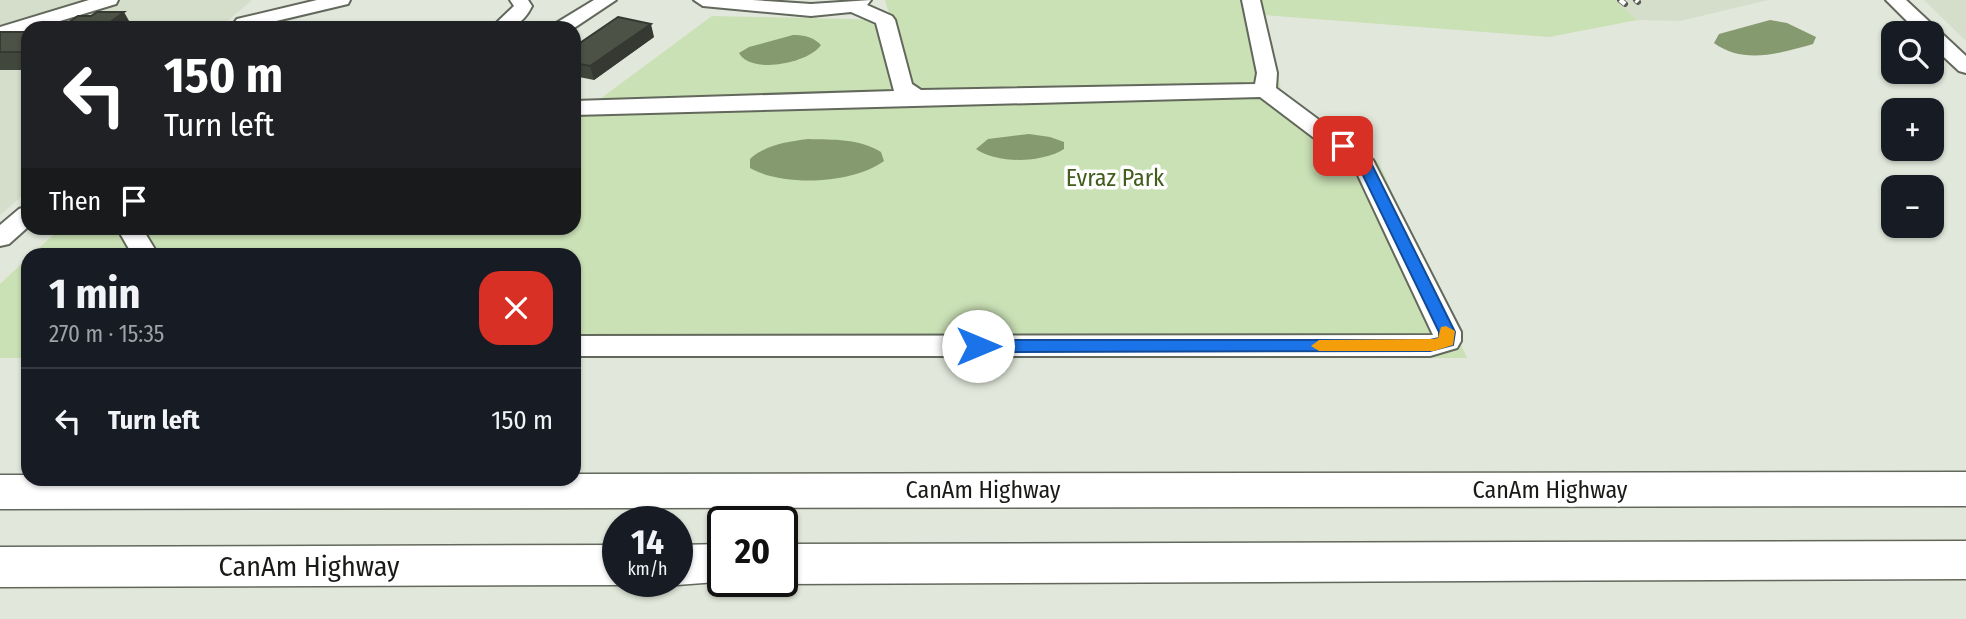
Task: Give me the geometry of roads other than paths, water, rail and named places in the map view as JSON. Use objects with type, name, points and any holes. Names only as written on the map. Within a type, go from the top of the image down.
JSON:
[{"type":"main road","name":"CanAm Highway","points":[[0,492],[1966,489]]},
{"type":"main road","points":[[798,564],[1966,560]]},
{"type":"main road","name":"CanAm Highway","points":[[0,567],[602,565]]},
{"type":"street","points":[[40,21],[109,0]]},
{"type":"street","points":[[246,21],[270,0]]},
{"type":"street","points":[[257,21],[341,0]]},
{"type":"street","points":[[510,21],[523,6],[519,0]]},
{"type":"street","points":[[573,21],[607,0]]},
{"type":"street","points":[[704,0],[820,10],[858,3],[885,20],[902,87],[917,106]]},
{"type":"street","points":[[1251,0],[1267,73],[1265,90]]},
{"type":"street","points":[[1895,0],[1917,21]]},
{"type":"street","points":[[581,27],[584,16]]},
{"type":"street","points":[[0,33],[21,27]]},
{"type":"street","points":[[1944,46],[1966,67]]},
{"type":"street","points":[[581,108],[917,106],[934,110],[939,104],[939,98],[1265,90],[1365,165],[1447,332],[1447,341],[1430,346],[581,346]]},
{"type":"street","points":[[0,238],[21,220]]},
{"type":"railway","points":[[1620,0],[1625,4]]},
{"type":"park label","name":"Evraz Park","points":[[1115,178]]}]
